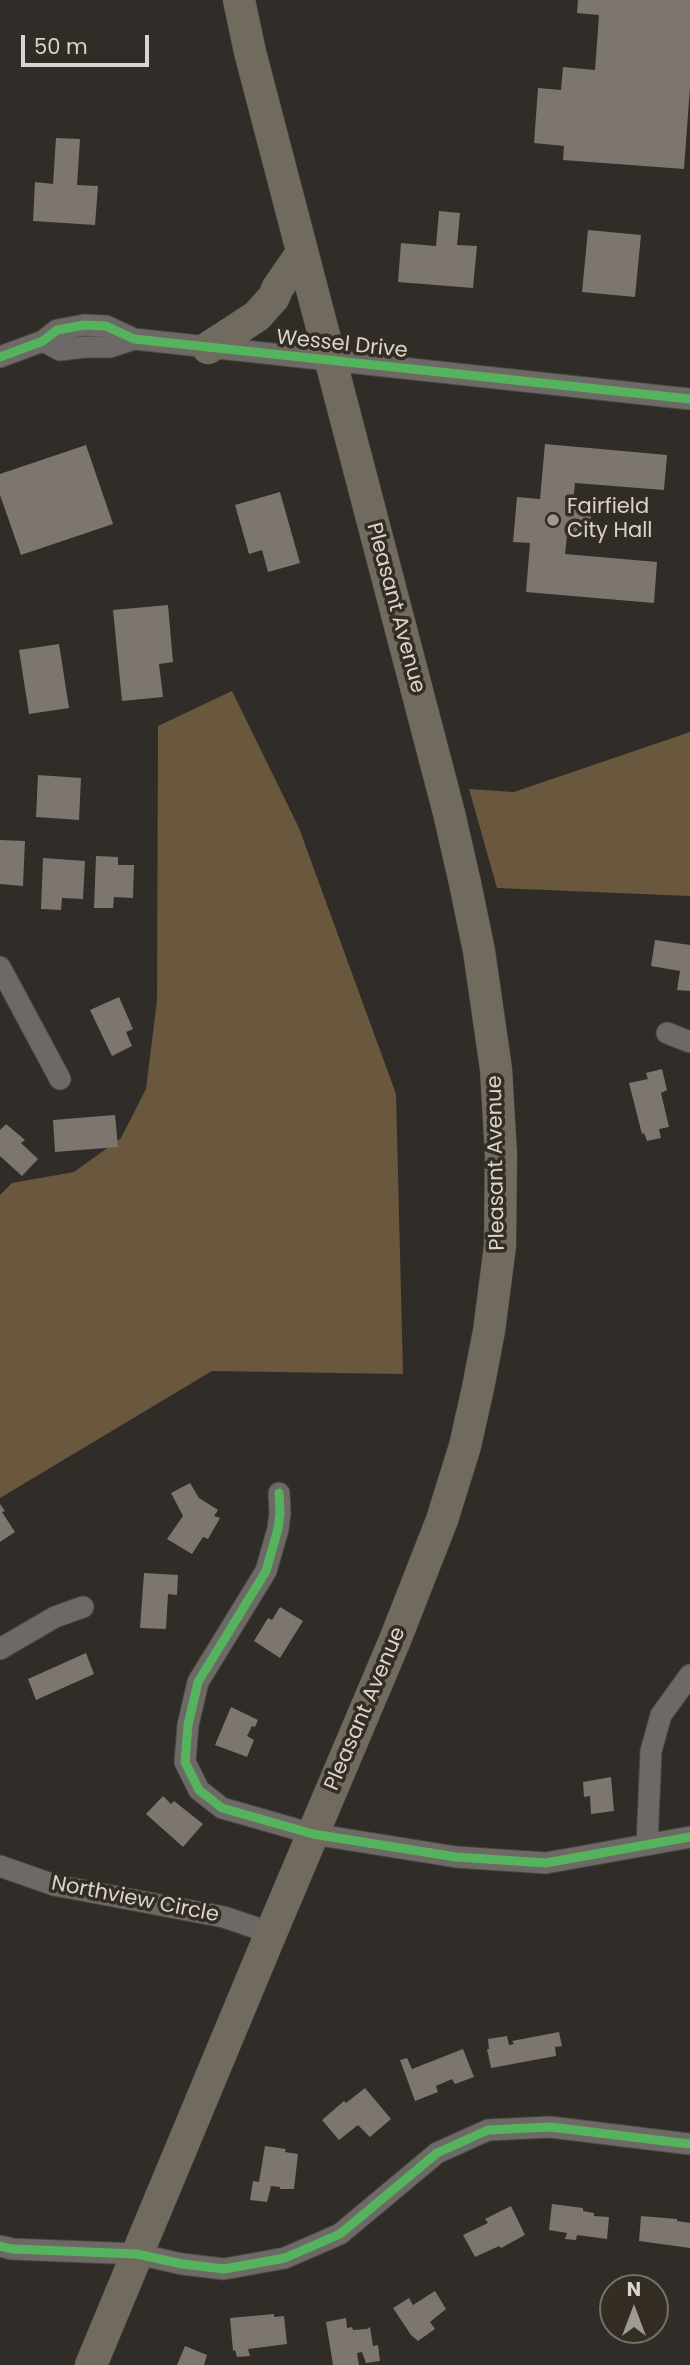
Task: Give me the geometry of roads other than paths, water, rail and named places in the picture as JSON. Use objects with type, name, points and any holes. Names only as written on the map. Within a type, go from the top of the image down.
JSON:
[{"type":"main road","name":"Pleasant Avenue","points":[[92,2365],[422,1574],[442,1520],[465,1446],[489,1331],[500,1246],[501,1155],[496,1069],[476,937],[449,813],[301,254],[239,0]]},
{"type":"main road","points":[[208,348],[257,316],[274,297],[301,254]]},
{"type":"street","name":"Wessel Drive","points":[[0,357],[43,341],[57,330],[84,325],[106,326],[134,339],[690,400]]},
{"type":"street","points":[[0,967],[60,1079]]},
{"type":"street","points":[[667,1033],[690,1042]]},
{"type":"street","points":[[279,1493],[278,1529],[266,1571],[198,1682],[188,1725],[185,1762],[199,1790],[222,1808],[313,1834],[456,1857],[547,1863],[690,1837]]},
{"type":"street","points":[[0,1649],[55,1617],[83,1607]]},
{"type":"street","points":[[647,1845],[651,1751],[661,1715],[690,1675]]},
{"type":"street","name":"Northview Circle","points":[[0,1866],[54,1885],[224,1917],[271,1933]]},
{"type":"street","points":[[0,2246],[12,2249],[138,2254],[182,2264],[224,2269],[285,2258],[340,2234],[437,2153],[488,2130],[550,2127],[690,2144]]},
{"type":"place","name":"Fairfield City Hall","points":[[553,520]]}]
